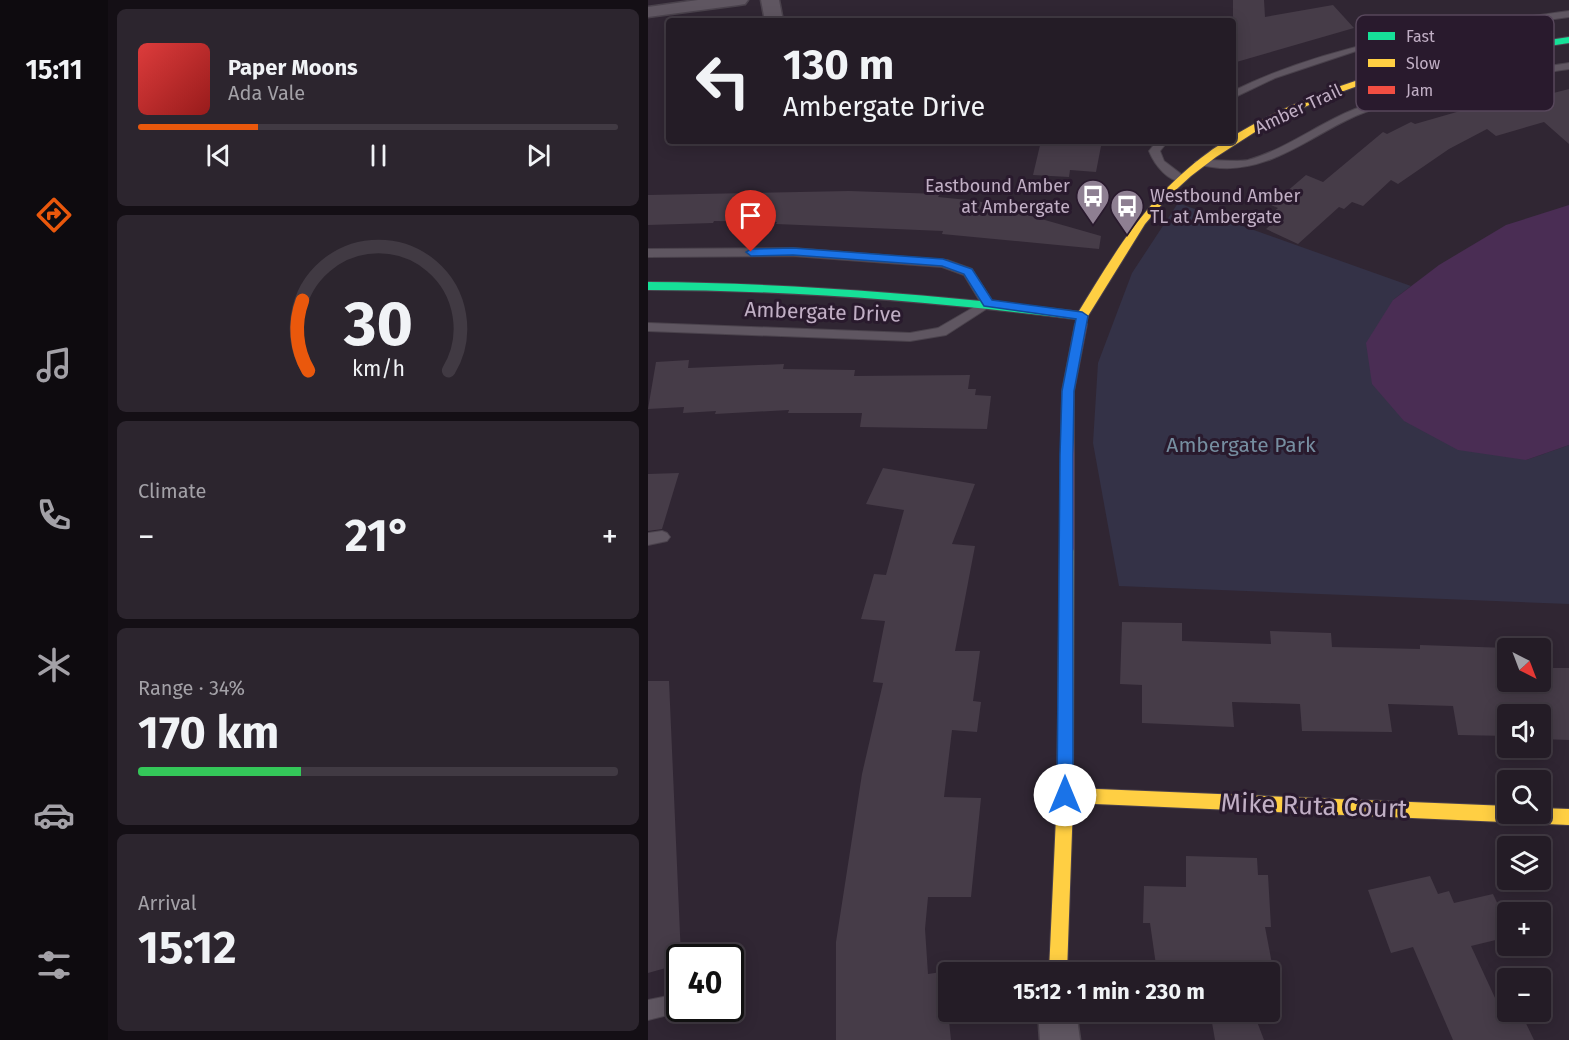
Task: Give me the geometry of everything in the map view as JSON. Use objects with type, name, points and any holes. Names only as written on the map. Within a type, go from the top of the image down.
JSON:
[{"type":"street","points":[[648,12],[739,0]]},
{"type":"street","points":[[770,0],[773,18]]},
{"type":"street","name":"Amber Trail","points":[[1554,42],[1569,40]]},
{"type":"street","name":"Amber Trail","points":[[1236,140],[1272,118],[1356,83]]},
{"type":"street","name":"Amber Trail","points":[[1058,962],[1065,795],[1068,391],[1082,316],[1120,253],[1163,196],[1201,162],[1230,144]]},
{"type":"street","name":"Ambergate Drive","points":[[648,286],[708,285],[864,292],[1082,316]]},
{"type":"street","name":"Mike Ruta Court","points":[[1065,795],[1567,819]]},
{"type":"street","points":[[1058,1022],[1060,1040]]},
{"type":"lane","name":"Amber Trail","points":[[1554,16],[1569,14]]},
{"type":"lane","name":"Amber Trail","points":[[1236,94],[1302,65],[1356,50]]},
{"type":"lane","points":[[1554,68],[1569,66]]},
{"type":"lane","points":[[1201,162],[1236,166],[1256,162],[1319,128],[1358,111]]},
{"type":"lane","points":[[1161,144],[1154,152],[1159,163],[1181,180]]},
{"type":"lane","points":[[648,253],[793,252],[943,263],[968,272],[988,304]]},
{"type":"lane","name":"Ambergate Drive","points":[[648,327],[910,337],[941,332],[988,304]]},
{"type":"lane","points":[[648,1010],[666,1006]]},
{"type":"green space","name":"Ambergate Park","points":[[1178,203],[1411,286],[1393,300],[1526,460],[1569,445],[1569,604],[1119,586],[1093,443],[1098,363],[1132,273]]},
{"type":"shaded area","points":[[1569,205],[1569,445],[1526,460],[1458,450],[1404,421],[1372,384],[1366,343],[1393,300],[1439,265],[1506,225]]},
{"type":"building","points":[[1233,0],[1264,0],[1265,17],[1333,5],[1354,28],[1236,62],[1236,18],[1233,18]]},
{"type":"building","points":[[1569,89],[1569,144],[1544,122],[1496,136],[1487,129],[1449,149],[1398,184],[1391,180],[1363,206],[1352,202],[1344,209],[1339,207],[1298,244],[1266,229],[1273,223],[1266,219],[1278,208],[1271,205],[1306,175],[1323,182],[1383,132],[1387,134],[1411,122],[1415,124],[1460,111],[1554,111],[1554,93]]},
{"type":"building","points":[[1040,144],[1101,144],[1096,172],[1070,170],[1069,177],[1033,175]]},
{"type":"building","points":[[849,191],[940,194],[938,197],[978,201],[1101,236],[1099,249],[942,234],[943,231],[776,224],[777,222],[714,221],[713,223],[648,225],[648,195]]},
{"type":"building","points":[[689,360],[688,368],[784,364],[783,369],[855,370],[854,376],[970,375],[968,389],[976,389],[975,395],[991,396],[987,429],[860,427],[862,413],[788,413],[789,410],[715,414],[716,411],[683,413],[684,407],[648,409],[656,362]]},
{"type":"building","points":[[883,468],[975,484],[952,544],[975,546],[955,651],[980,651],[973,701],[981,702],[977,732],[952,730],[944,797],[981,798],[971,897],[928,897],[925,929],[928,974],[938,972],[938,1022],[949,1022],[951,1040],[836,1040],[836,942],[862,774],[883,683],[873,682],[885,621],[861,619],[874,574],[886,575],[904,510],[866,504]]},
{"type":"building","points":[[679,473],[662,529],[648,531],[648,474]]},
{"type":"building","points":[[1122,622],[1182,623],[1182,641],[1271,644],[1270,631],[1331,633],[1332,647],[1420,649],[1420,645],[1497,648],[1497,692],[1551,692],[1551,664],[1552,668],[1569,668],[1569,740],[1551,739],[1551,704],[1497,704],[1497,736],[1458,735],[1453,706],[1388,704],[1392,732],[1302,731],[1300,704],[1232,702],[1234,727],[1142,723],[1142,685],[1120,684]]},
{"type":"building","points":[[648,681],[669,681],[680,944],[666,944],[666,968],[648,973]]},
{"type":"building","points":[[1186,856],[1257,858],[1258,875],[1268,875],[1271,927],[1265,927],[1272,962],[1156,962],[1150,923],[1143,923],[1144,886],[1186,887]]},
{"type":"building","points":[[1430,876],[1438,894],[1449,891],[1454,903],[1493,894],[1497,903],[1497,940],[1471,946],[1497,1000],[1497,1022],[1525,1022],[1534,1040],[1453,1040],[1413,947],[1391,953],[1368,890]]},
{"type":"building","points":[[1212,1022],[1257,1022],[1264,1040],[1215,1040]]},
{"type":"traffic: fast","points":[[1554,42],[1569,40]]},
{"type":"traffic: fast","points":[[648,286],[812,290],[1082,316]]},
{"type":"traffic: slow","points":[[1236,138],[1295,107],[1356,83]]},
{"type":"traffic: slow","points":[[1081,324],[1082,316],[1110,269],[1130,237],[1153,208],[1187,174],[1227,144]]},
{"type":"traffic: slow","points":[[1058,962],[1065,795],[1067,549]]},
{"type":"traffic: slow","points":[[1065,795],[1569,817]]},
{"type":"traffic: jam","points":[[1067,549],[1068,391],[1081,324]]},
{"type":"place","name":"Eastbound Amber at Ambergate","points":[[1093,225]]},
{"type":"place","name":"Westbound Amber TL at Ambergate","points":[[1127,235]]},
{"type":"route","points":[[751,252],[793,252],[943,263],[968,272],[988,304],[1082,316],[1068,391],[1065,795]]}]
